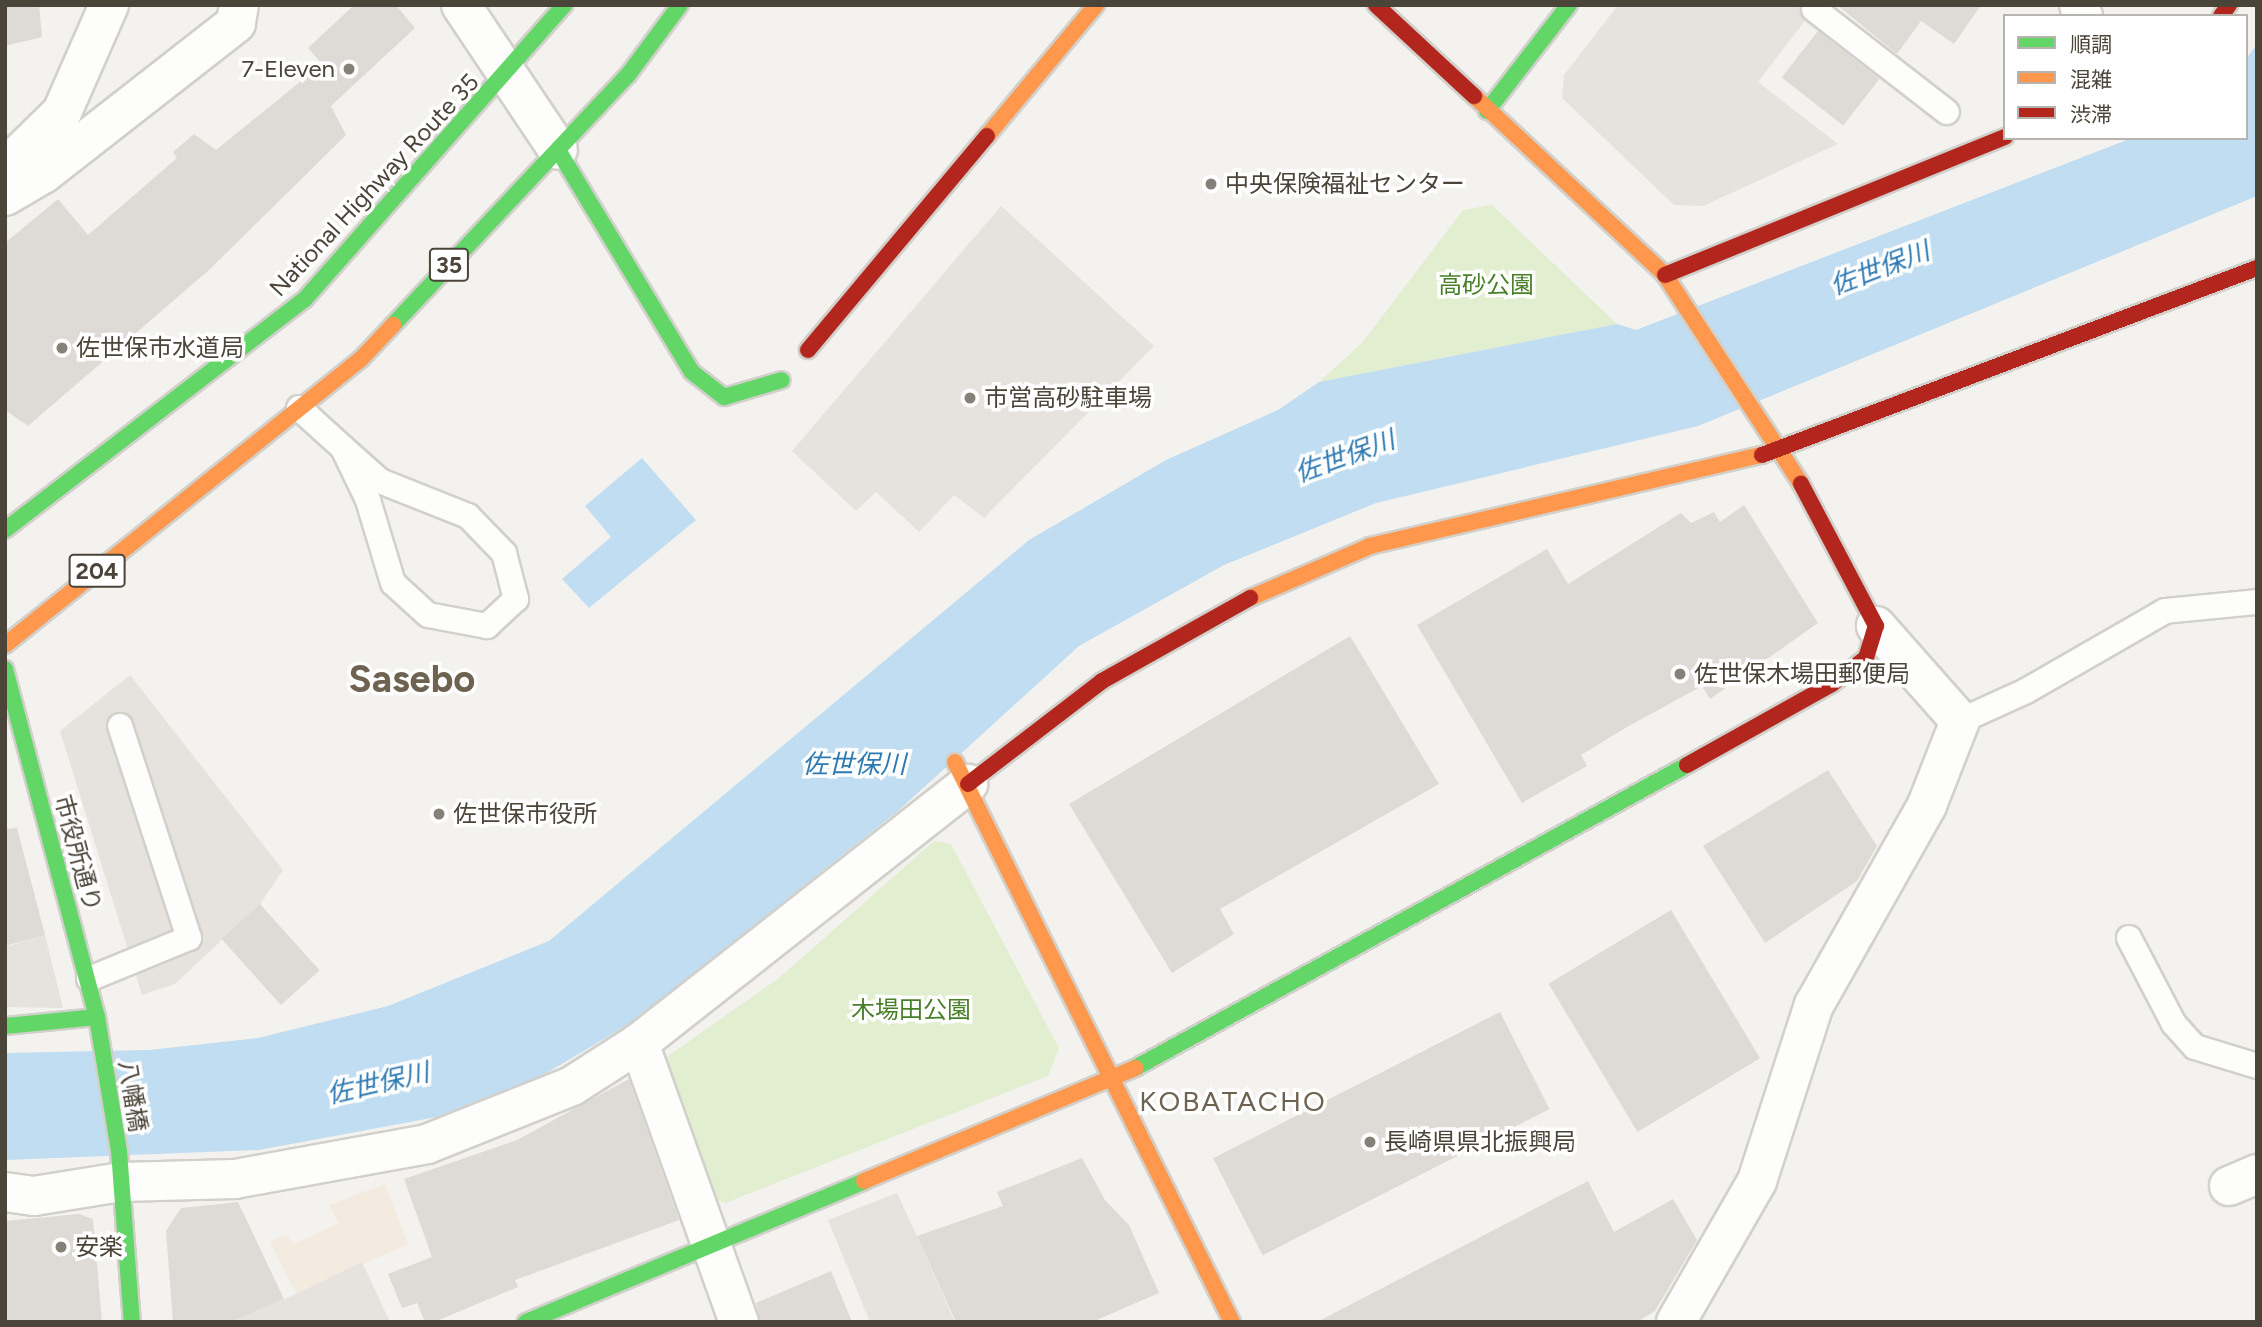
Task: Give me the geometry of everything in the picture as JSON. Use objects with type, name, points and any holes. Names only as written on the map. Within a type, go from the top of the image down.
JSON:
[{"type":"main road","name":"National Highway Route 35","points":[[5,530],[305,299],[509,74],[564,5]]},
{"type":"main road","name":"35","points":[[190,496],[361,359],[628,75],[680,5]]},
{"type":"main road","points":[[807,350],[1096,5]]},
{"type":"main road","points":[[526,1322],[1113,1077],[1832,684],[1866,659],[1875,626],[1783,450],[1665,275],[1376,5]]},
{"type":"main road","points":[[1488,111],[1569,5]]},
{"type":"main road","points":[[1665,275],[2003,138]]},
{"type":"main road","points":[[558,150],[692,372],[724,397],[751,394],[782,380]]},
{"type":"main road","points":[[1232,1322],[962,773],[1102,681],[1207,617],[1370,546],[1783,450],[2257,268]]},
{"type":"main road","name":"204","points":[[5,645],[190,496]]},
{"type":"main road","name":"市役所通り","points":[[5,669],[89,979],[103,1049]]},
{"type":"main road","points":[[5,1026],[97,1017]]},
{"type":"main road","name":"八幡橋","points":[[103,1049],[120,1166]]},
{"type":"main road","points":[[120,1166],[132,1322]]},
{"type":"street","points":[[5,168],[62,111],[109,5]]},
{"type":"street","points":[[5,196],[43,174],[236,23],[239,5]]},
{"type":"street","points":[[461,5],[558,150]]},
{"type":"street","points":[[1676,1322],[1757,1181],[1814,1005],[1927,804],[1960,721],[1875,626]]},
{"type":"street","points":[[5,1192],[34,1196],[120,1166],[235,1179],[427,1144],[572,1086],[639,1043],[962,773]]},
{"type":"street","points":[[639,1043],[714,1244],[739,1322]]},
{"type":"lane","points":[[1814,9],[1947,111]]},
{"type":"lane","points":[[299,408],[344,448],[380,481],[468,516],[503,553],[516,599],[487,626],[428,615],[393,583],[368,500],[344,448]]},
{"type":"lane","points":[[1960,721],[2026,691],[2165,611],[2257,602]]},
{"type":"lane","points":[[89,979],[189,938],[121,726]]},
{"type":"lane","points":[[2129,938],[2174,1024],[2194,1048],[2257,1066]]},
{"type":"shaded area","points":[[1618,5],[1817,5],[1758,82],[1838,144],[1703,206],[1674,205],[1562,98],[1564,75]]},
{"type":"shaded area","name":"市営高砂駐車場","points":[[1001,206],[1154,346],[984,518],[954,495],[919,532],[876,492],[856,511],[792,451]]},
{"type":"shaded area","points":[[130,675],[283,870],[260,904],[175,984],[142,995],[60,731]]},
{"type":"shaded area","points":[[45,935],[63,1008],[5,1007],[5,947]]},
{"type":"shaded area","points":[[385,1184],[408,1244],[296,1294],[270,1242],[286,1234],[294,1244],[339,1223],[329,1205]]},
{"type":"shaded area","points":[[897,1193],[955,1322],[870,1322],[828,1220]]},
{"type":"shaded area","points":[[362,1262],[390,1322],[230,1322],[296,1294]]},
{"type":"green space","name":"高砂公園","points":[[1492,205],[1617,324],[1319,382],[1362,343],[1463,210]]},
{"type":"green space","name":"木場田公園","points":[[934,841],[951,844],[1059,1048],[1048,1076],[725,1203],[717,1200],[658,1063],[779,978]]},
{"type":"water","name":"佐世保川","points":[[2257,44],[2257,196],[1698,426],[1376,503],[1224,565],[1079,646],[898,811],[631,1023],[533,1081],[442,1116],[259,1150],[5,1160],[5,1053],[149,1050],[258,1038],[388,1006],[549,941],[1029,540],[1166,460],[1278,410],[1319,382],[1617,324],[1636,330],[2127,140],[2248,140],[2248,56]]},
{"type":"water","points":[[642,458],[696,520],[589,608],[562,579],[611,537],[585,506]]},
{"type":"building","points":[[5,5],[39,5],[42,37],[5,46]]},
{"type":"building","points":[[354,5],[396,5],[415,28],[331,106],[346,135],[209,270],[28,426],[5,410],[5,243],[58,199],[88,235],[177,158],[173,152],[194,134],[216,150],[322,64],[308,48]]},
{"type":"building","points":[[1837,5],[1981,5],[1954,44],[1921,21],[1897,54]]},
{"type":"building","points":[[1818,31],[1879,79],[1843,126],[1782,77]]},
{"type":"building","points":[[1744,505],[1818,623],[1710,699],[1702,686],[1627,727],[1581,755],[1587,766],[1522,803],[1417,625],[1547,549],[1568,584],[1681,513],[1691,523],[1714,512],[1720,522]]},
{"type":"building","points":[[1350,636],[1439,784],[1220,909],[1234,934],[1172,973],[1069,804]]},
{"type":"building","points":[[1828,770],[1877,846],[1857,881],[1765,943],[1703,846]]},
{"type":"building","points":[[17,828],[45,935],[5,946],[5,829]]},
{"type":"building","points":[[260,904],[320,970],[281,1005],[221,939]]},
{"type":"building","points":[[1671,910],[1760,1058],[1638,1132],[1548,984]]},
{"type":"building","name":"長崎県県北振興局","points":[[1500,1012],[1549,1109],[1263,1255],[1213,1158]]},
{"type":"building","points":[[629,1079],[679,1220],[515,1280],[518,1287],[434,1322],[425,1322],[417,1303],[402,1308],[388,1274],[432,1257],[404,1179],[517,1140]]},
{"type":"building","points":[[1082,1158],[1105,1200],[1129,1225],[1159,1293],[1092,1322],[956,1322],[917,1236],[1003,1206],[997,1192]]},
{"type":"building","points":[[1588,1181],[1614,1232],[1673,1199],[1697,1240],[1655,1311],[1637,1322],[1317,1322]]},
{"type":"building","points":[[238,1202],[284,1299],[230,1322],[173,1322],[166,1231],[181,1208]]},
{"type":"building","points":[[79,1214],[93,1219],[102,1322],[5,1322],[5,1221]]},
{"type":"building","points":[[831,1271],[852,1322],[760,1322],[756,1303]]},
{"type":"traffic: fast","points":[[5,530],[305,299],[564,5]]},
{"type":"traffic: fast","points":[[393,325],[628,75],[680,5]]},
{"type":"traffic: fast","points":[[1487,111],[1569,5]]},
{"type":"traffic: fast","points":[[558,150],[692,372],[724,397],[782,380]]},
{"type":"traffic: fast","points":[[5,669],[97,1017],[119,1151],[132,1322]]},
{"type":"traffic: fast","points":[[1135,1068],[1687,765]]},
{"type":"traffic: fast","points":[[5,1026],[97,1017]]},
{"type":"traffic: fast","points":[[526,1322],[864,1181]]},
{"type":"traffic: slow","points":[[987,136],[1096,5]]},
{"type":"traffic: slow","points":[[1474,96],[1665,275],[1801,484]]},
{"type":"traffic: slow","points":[[5,645],[361,359],[393,325]]},
{"type":"traffic: slow","points":[[1250,598],[1370,546],[1762,455]]},
{"type":"traffic: slow","points":[[955,762],[1232,1322]]},
{"type":"traffic: slow","points":[[864,1181],[1135,1068]]},
{"type":"traffic: jam","points":[[1376,5],[1474,96]]},
{"type":"traffic: jam","points":[[2222,14],[2229,5]]},
{"type":"traffic: jam","points":[[808,350],[987,136]]},
{"type":"traffic: jam","points":[[1665,275],[2003,138]]},
{"type":"traffic: jam","points":[[1762,455],[2257,268]]},
{"type":"traffic: jam","points":[[1687,765],[1832,684],[1866,658],[1876,626],[1801,484]]},
{"type":"traffic: jam","points":[[968,784],[1102,681],[1250,598]]},
{"type":"place","name":"7-Eleven","points":[[349,69]]},
{"type":"place","name":"中央保険福祉センター","points":[[1211,184]]},
{"type":"place","name":"佐世保市水道局","points":[[62,348]]},
{"type":"place","name":"市営高砂駐車場","points":[[970,398]]},
{"type":"place","name":"佐世保木場田郵便局","points":[[1680,674]]},
{"type":"place","name":"佐世保市役所","points":[[439,814]]},
{"type":"place","name":"長崎県県北振興局","points":[[1370,1142]]},
{"type":"place","name":"安楽","points":[[61,1247]]},
{"type":"district","name":"Sasebo","points":[[412,680]]},
{"type":"district","name":"KOBATACHO","points":[[1233,1101]]}]
